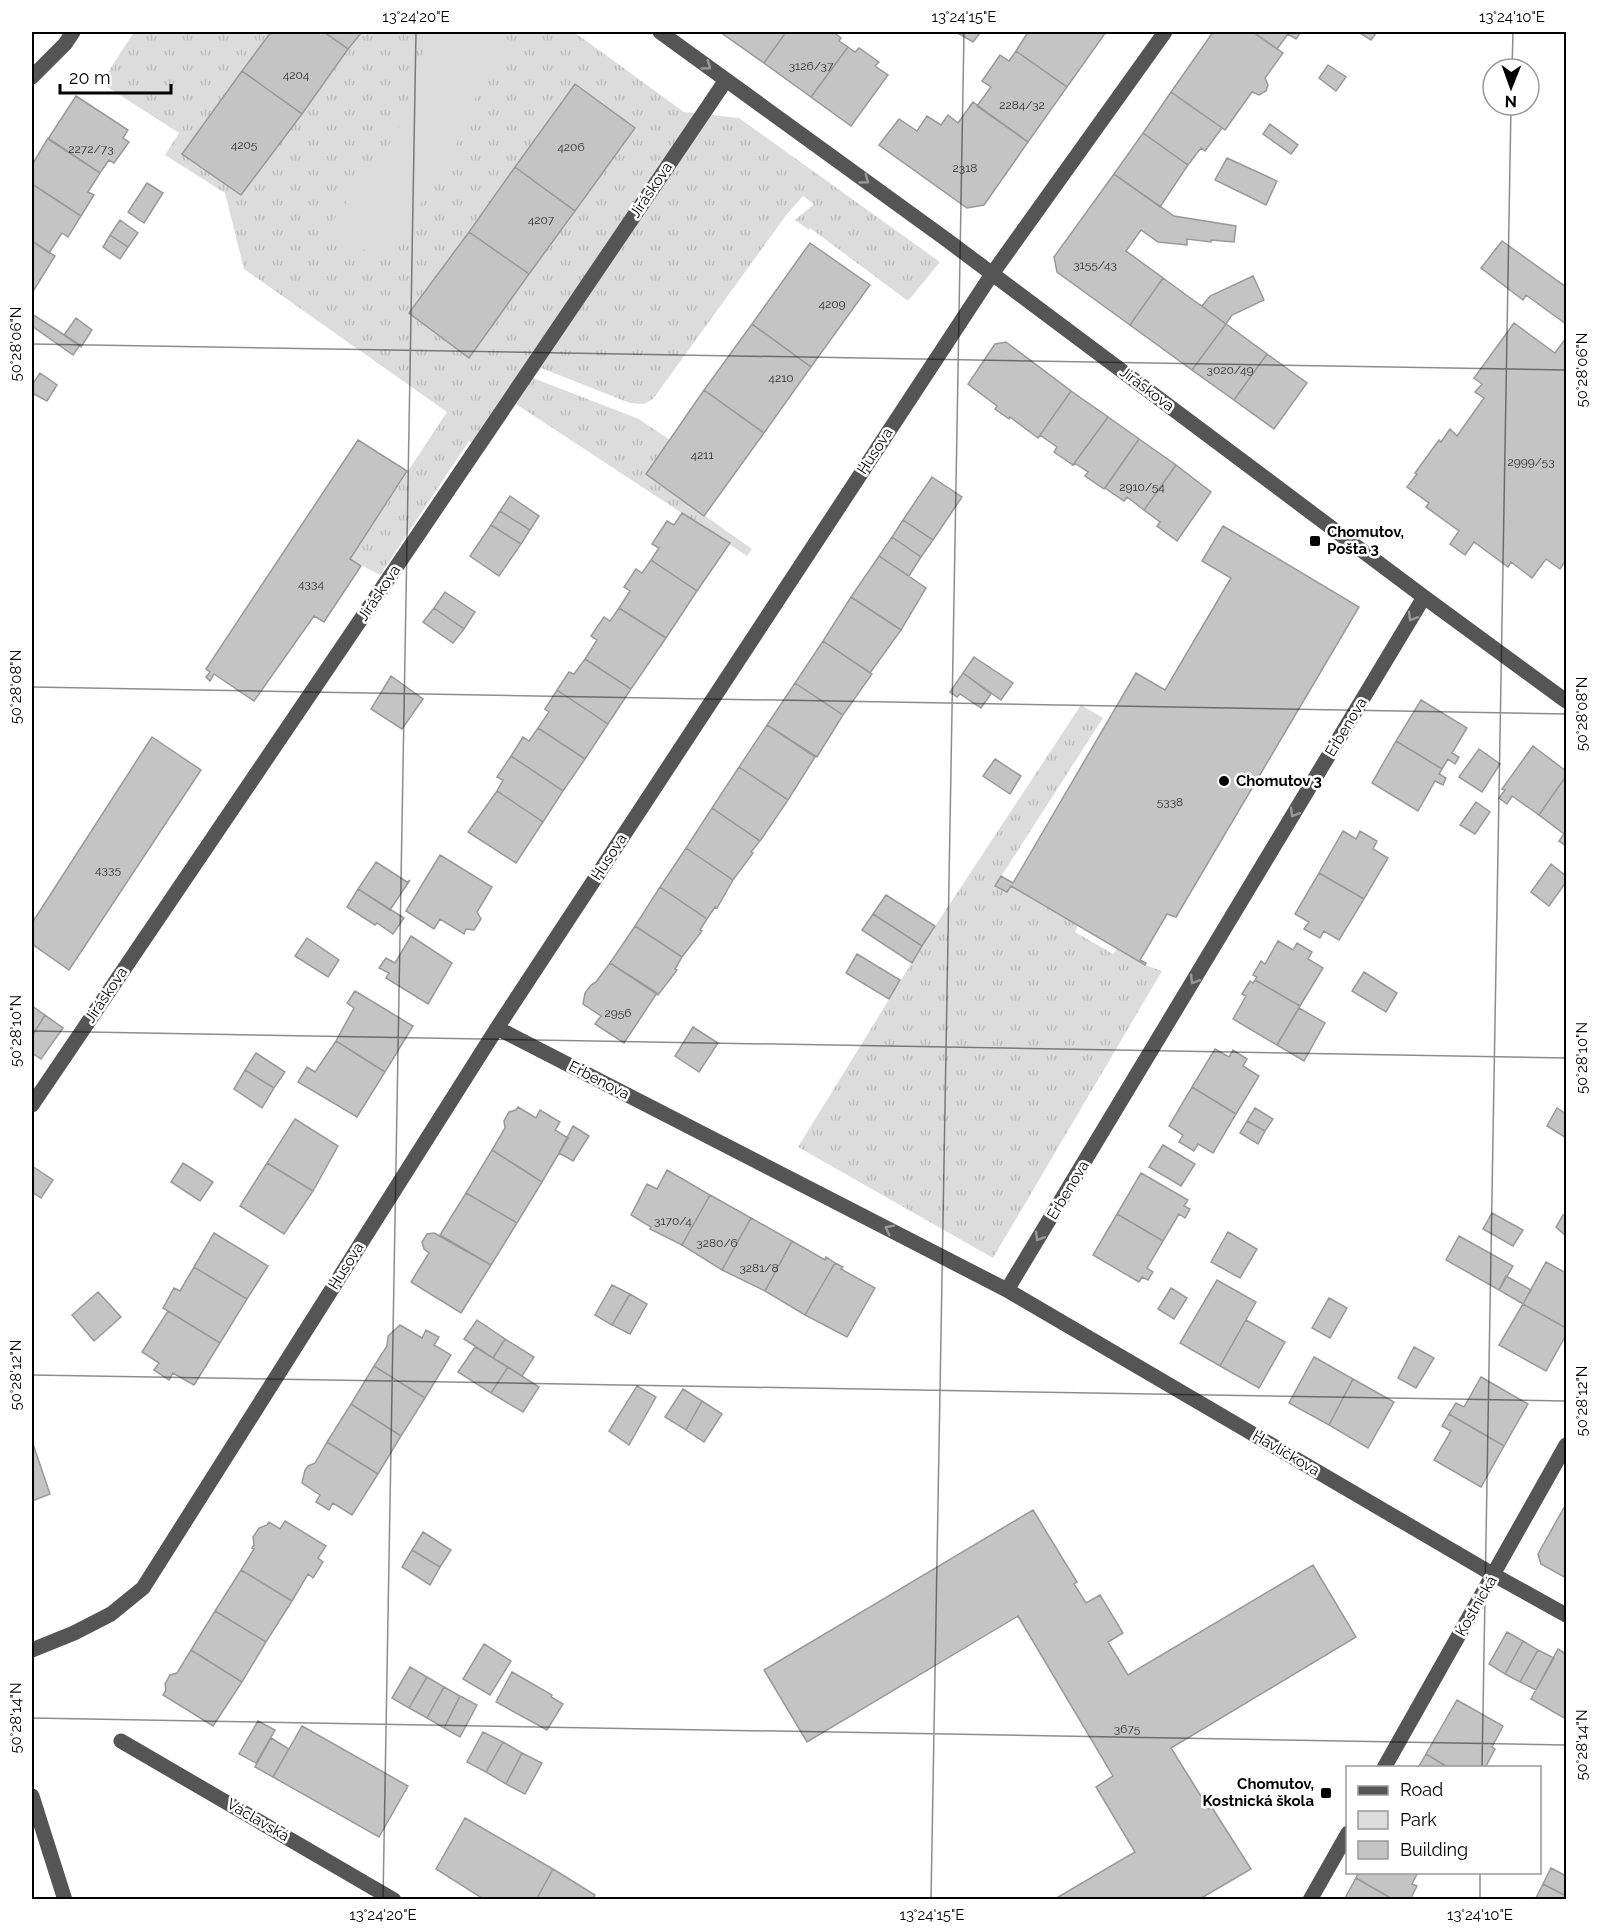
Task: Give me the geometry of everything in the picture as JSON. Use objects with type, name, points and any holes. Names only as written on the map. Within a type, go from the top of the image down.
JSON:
[{"type":"street","points":[[32,77],[65,44],[73,32]]},
{"type":"street","name":"Jiráskova","points":[[660,32],[992,274],[1566,701]]},
{"type":"street","name":"Husova","points":[[32,1650],[74,1633],[111,1614],[143,1588],[497,1028],[992,274],[1165,32]]},
{"type":"street","name":"Jiráskova","points":[[32,1106],[726,80]]},
{"type":"street","name":"Erbenova","points":[[497,1028],[1007,1290],[1424,597]]},
{"type":"street","name":"Havlíčkova","points":[[1007,1290],[1566,1615]]},
{"type":"street","name":"Kostnická","points":[[1385,1766],[1566,1445]]},
{"type":"street","name":"Václavská","points":[[121,1741],[394,1899]]},
{"type":"street","points":[[32,1796],[65,1899]]},
{"type":"street","points":[[1310,1899],[1346,1835]]},
{"type":"green space","points":[[134,32],[574,32],[684,112],[739,118],[940,262],[908,301],[810,228],[809,230],[795,220],[814,204],[803,196],[787,214],[653,399],[644,404],[630,403],[541,368],[533,378],[639,419],[670,440],[646,474],[752,549],[747,556],[516,404],[484,452],[469,441],[380,575],[350,559],[447,412],[244,269],[225,193],[165,155],[179,133],[101,83]]},
{"type":"green space","points":[[437,32],[497,32],[513,43],[477,94],[446,169],[380,261],[330,225],[397,133],[421,56]]},
{"type":"green space","points":[[1081,705],[1103,718],[995,886],[1006,892],[1011,886],[1078,926],[1075,932],[1113,954],[1117,949],[1145,965],[1162,971],[993,1258],[798,1147],[922,946]]},
{"type":"building","points":[[271,32],[324,32],[348,49],[302,114],[242,71]]},
{"type":"building","points":[[324,32],[362,32],[348,49]]},
{"type":"building","points":[[720,32],[786,32],[764,63]]},
{"type":"building","points":[[786,32],[833,32],[841,38],[839,41],[848,47],[811,97],[764,63]]},
{"type":"building","points":[[956,32],[981,32],[973,42]]},
{"type":"building","points":[[1028,32],[1106,32],[1067,87],[1016,51]]},
{"type":"building","points":[[1213,32],[1253,32],[1283,53],[1265,78],[1268,85],[1266,91],[1259,95],[1252,92],[1225,130],[1171,92]]},
{"type":"building","points":[[1253,32],[1301,32],[1296,39],[1288,34],[1277,49]]},
{"type":"building","points":[[1358,32],[1377,32],[1371,40]]},
{"type":"building","points":[[848,47],[855,52],[859,48],[879,62],[875,66],[888,75],[851,126],[811,97]]},
{"type":"building","points":[[1016,51],[1067,87],[1028,142],[977,106],[991,87],[982,81],[1000,55],[1009,61]]},
{"type":"building","points":[[1328,65],[1346,77],[1336,91],[1319,78]]},
{"type":"building","points":[[242,71],[302,114],[241,195],[182,154]]},
{"type":"building","points":[[575,84],[635,128],[575,211],[515,167]]},
{"type":"building","points":[[1171,92],[1222,128],[1205,151],[1201,148],[1188,165],[1143,133]]},
{"type":"building","points":[[76,96],[128,130],[123,138],[129,142],[114,163],[109,160],[100,173],[48,139]]},
{"type":"building","points":[[973,102],[1028,142],[984,205],[967,208],[879,145],[899,119],[917,131],[927,116],[941,125],[948,115],[958,123]]},
{"type":"building","points":[[1270,124],[1298,145],[1291,154],[1263,134]]},
{"type":"building","points":[[1143,133],[1188,165],[1160,207],[1114,174]]},
{"type":"building","points":[[48,138],[100,173],[88,192],[94,195],[81,216],[32,184],[32,165]]},
{"type":"building","points":[[1227,158],[1277,181],[1266,205],[1215,180]]},
{"type":"building","points":[[515,167],[575,211],[529,274],[469,232]]},
{"type":"building","points":[[1114,174],[1174,216],[1236,226],[1234,242],[1187,239],[1187,245],[1158,242],[1141,230],[1126,251],[1163,278],[1130,325],[1057,272],[1054,257]]},
{"type":"building","points":[[147,183],[163,193],[144,223],[128,212]]},
{"type":"building","points":[[32,184],[81,216],[68,237],[62,233],[49,253],[32,241]]},
{"type":"building","points":[[120,220],[138,233],[128,247],[110,235]]},
{"type":"building","points":[[469,232],[529,274],[469,358],[409,313]]},
{"type":"building","points":[[110,235],[128,247],[120,259],[103,247]]},
{"type":"building","points":[[32,241],[55,256],[32,293]]},
{"type":"building","points":[[1502,241],[1566,287],[1566,324],[1526,295],[1523,300],[1481,268]]},
{"type":"building","points":[[810,243],[870,285],[811,367],[752,324]]},
{"type":"building","points":[[1253,276],[1264,300],[1232,315],[1226,324],[1202,306],[1210,296]]},
{"type":"building","points":[[1163,278],[1226,324],[1192,370],[1130,325]]},
{"type":"building","points":[[32,314],[80,345],[73,355],[32,326]]},
{"type":"building","points":[[76,318],[92,330],[81,347],[64,335]]},
{"type":"building","points":[[1514,323],[1555,353],[1566,338],[1566,560],[1560,569],[1546,559],[1532,578],[1511,562],[1508,567],[1474,542],[1465,555],[1450,544],[1459,531],[1426,507],[1429,503],[1407,487],[1439,440],[1441,442],[1450,429],[1457,436],[1484,398],[1475,392],[1482,384],[1474,378]]},
{"type":"building","points":[[752,324],[811,367],[764,433],[704,390]]},
{"type":"building","points":[[1226,324],[1267,354],[1234,400],[1192,370]]},
{"type":"building","points":[[1006,342],[1071,391],[1038,438],[995,409],[997,406],[968,384],[995,344]]},
{"type":"building","points":[[1267,354],[1307,383],[1274,429],[1234,400]]},
{"type":"building","points":[[40,373],[57,385],[47,401],[32,393],[32,385]]},
{"type":"building","points":[[704,390],[764,433],[704,516],[646,474]]},
{"type":"building","points":[[1071,391],[1108,417],[1073,465],[1054,452],[1057,447],[1040,435]]},
{"type":"building","points":[[1108,417],[1139,439],[1104,489],[1085,476],[1088,472],[1076,464],[1073,465]]},
{"type":"building","points":[[1139,439],[1176,465],[1144,510],[1127,497],[1124,501],[1105,488]]},
{"type":"building","points":[[358,440],[407,471],[350,559],[361,566],[324,622],[314,616],[254,701],[214,674],[210,681],[206,677],[210,672],[206,669]]},
{"type":"building","points":[[1176,465],[1211,492],[1177,541],[1157,526],[1160,522],[1144,510]]},
{"type":"building","points":[[932,477],[962,497],[933,540],[903,520]]},
{"type":"building","points":[[510,496],[539,516],[530,530],[500,511]]},
{"type":"building","points":[[500,511],[530,530],[521,544],[491,525]]},
{"type":"building","points":[[682,513],[730,543],[697,591],[651,560],[659,548],[652,544],[667,521],[674,525]]},
{"type":"building","points":[[903,520],[933,540],[921,557],[892,537]]},
{"type":"building","points":[[491,525],[521,544],[499,576],[470,556]]},
{"type":"building","points":[[1223,526],[1359,607],[1176,917],[1167,914],[1140,960],[1146,963],[1145,965],[1011,886],[1007,892],[995,886],[1001,876],[1013,883],[1136,673],[1165,690],[1231,578],[1202,561]]},
{"type":"building","points":[[892,537],[921,557],[909,576],[879,556]]},
{"type":"building","points":[[879,556],[926,588],[901,630],[851,597]]},
{"type":"building","points":[[651,560],[697,591],[666,638],[619,608],[630,591],[624,587],[636,569],[642,573]]},
{"type":"building","points":[[445,592],[475,612],[464,629],[434,608]]},
{"type":"building","points":[[851,597],[901,630],[870,673],[823,641]]},
{"type":"building","points":[[434,608],[464,629],[453,643],[423,622]]},
{"type":"building","points":[[619,608],[666,638],[631,689],[585,659],[597,640],[591,636],[604,617],[610,621]]},
{"type":"building","points":[[823,641],[872,674],[843,715],[795,683]]},
{"type":"building","points":[[974,657],[1013,683],[1001,700],[963,673]]},
{"type":"building","points":[[585,659],[631,689],[608,724],[557,690],[569,672],[574,674]]},
{"type":"building","points":[[963,673],[991,694],[981,708],[960,694],[957,697],[950,692]]},
{"type":"building","points":[[391,676],[423,699],[402,729],[371,709]]},
{"type":"building","points":[[795,683],[843,715],[817,757],[767,725]]},
{"type":"building","points":[[557,690],[608,724],[585,759],[538,728],[549,712],[545,709]]},
{"type":"building","points":[[1421,700],[1467,728],[1452,753],[1459,757],[1455,764],[1448,759],[1442,769],[1396,741]]},
{"type":"building","points":[[767,725],[815,757],[788,800],[739,767]]},
{"type":"building","points":[[538,728],[585,759],[563,791],[511,756],[523,737],[529,741]]},
{"type":"building","points":[[152,737],[201,770],[69,970],[32,944],[32,923]]},
{"type":"building","points":[[1396,741],[1442,769],[1439,774],[1446,778],[1443,785],[1435,781],[1418,811],[1372,783]]},
{"type":"building","points":[[1533,746],[1566,771],[1566,776],[1539,815],[1512,796],[1507,804],[1499,798],[1505,790],[1502,789]]},
{"type":"building","points":[[1479,749],[1500,764],[1482,792],[1459,777]]},
{"type":"building","points":[[511,756],[563,791],[543,822],[497,791],[503,780],[497,777]]},
{"type":"building","points":[[995,759],[1021,776],[1010,794],[983,776]]},
{"type":"building","points":[[739,767],[788,800],[760,841],[712,808]]},
{"type":"building","points":[[1566,776],[1566,846],[1559,841],[1564,834],[1539,815]]},
{"type":"building","points":[[497,791],[543,822],[516,863],[468,832]]},
{"type":"building","points":[[1476,802],[1490,812],[1475,834],[1460,825]]},
{"type":"building","points":[[712,808],[760,841],[733,880],[686,848]]},
{"type":"building","points":[[1343,831],[1356,839],[1360,831],[1377,841],[1373,849],[1388,858],[1364,899],[1319,873]]},
{"type":"building","points":[[686,848],[733,880],[717,908],[715,907],[707,919],[660,887]]},
{"type":"building","points":[[440,855],[492,887],[477,912],[481,919],[474,930],[466,929],[464,934],[440,919],[434,929],[406,911]]},
{"type":"building","points":[[376,862],[407,882],[410,880],[390,910],[358,889]]},
{"type":"building","points":[[1551,864],[1566,876],[1566,882],[1549,906],[1531,892]]},
{"type":"building","points":[[1319,873],[1364,899],[1339,940],[1324,931],[1320,938],[1304,929],[1309,922],[1295,914]]},
{"type":"building","points":[[660,887],[707,919],[700,930],[702,931],[682,957],[635,926]]},
{"type":"building","points":[[358,889],[404,918],[393,934],[347,907]]},
{"type":"building","points":[[886,895],[935,926],[922,946],[873,914]]},
{"type":"building","points":[[873,914],[922,946],[912,963],[862,930]]},
{"type":"building","points":[[635,926],[682,957],[675,969],[677,970],[658,995],[610,963]]},
{"type":"building","points":[[411,936],[452,963],[428,1004],[386,978],[389,973],[379,968],[386,958],[395,963]]},
{"type":"building","points":[[307,938],[339,960],[328,977],[295,956]]},
{"type":"building","points":[[1278,941],[1293,950],[1297,943],[1312,952],[1308,959],[1323,968],[1300,1006],[1255,980],[1257,977],[1253,975],[1261,961],[1265,964]]},
{"type":"building","points":[[857,954],[900,980],[889,999],[846,973]]},
{"type":"building","points":[[610,963],[657,993],[624,1043],[595,1024],[601,1016],[583,1004],[585,993]]},
{"type":"building","points":[[1364,972],[1397,993],[1386,1012],[1352,991]]},
{"type":"building","points":[[1255,980],[1300,1006],[1277,1045],[1233,1019],[1246,996],[1242,994],[1250,981],[1253,983]]},
{"type":"building","points":[[355,991],[413,1026],[385,1072],[336,1041],[354,1008],[347,1003]]},
{"type":"building","points":[[32,1006],[45,1015],[32,1036]]},
{"type":"building","points":[[1299,1008],[1325,1023],[1304,1061],[1277,1045]]},
{"type":"building","points":[[45,1015],[63,1028],[41,1059],[32,1053],[32,1036]]},
{"type":"building","points":[[693,1027],[718,1043],[699,1072],[675,1056]]},
{"type":"building","points":[[336,1041],[385,1072],[357,1117],[298,1082],[307,1067],[315,1072]]},
{"type":"building","points":[[1215,1049],[1229,1057],[1233,1050],[1247,1059],[1243,1066],[1259,1076],[1236,1114],[1192,1087]]},
{"type":"building","points":[[256,1053],[285,1072],[274,1088],[245,1070]]},
{"type":"building","points":[[245,1070],[274,1088],[262,1108],[234,1089]]},
{"type":"building","points":[[1192,1087],[1236,1114],[1213,1153],[1198,1144],[1194,1151],[1179,1142],[1183,1135],[1169,1126]]},
{"type":"building","points":[[518,1107],[536,1118],[540,1110],[560,1122],[555,1130],[568,1138],[542,1182],[492,1150],[505,1128],[504,1121],[509,1112]]},
{"type":"building","points":[[1255,1108],[1273,1119],[1265,1131],[1247,1121]]},
{"type":"building","points":[[1557,1108],[1566,1114],[1566,1138],[1547,1126]]},
{"type":"building","points":[[295,1119],[338,1146],[313,1191],[267,1163]]},
{"type":"building","points":[[1247,1121],[1265,1131],[1258,1144],[1240,1133]]},
{"type":"building","points":[[573,1126],[589,1136],[573,1161],[559,1153]]},
{"type":"building","points":[[1163,1145],[1195,1164],[1181,1186],[1149,1167]]},
{"type":"building","points":[[492,1150],[542,1182],[517,1223],[466,1193]]},
{"type":"building","points":[[183,1163],[213,1182],[200,1201],[171,1182]]},
{"type":"building","points":[[267,1163],[313,1191],[284,1234],[240,1206]]},
{"type":"building","points":[[32,1166],[53,1180],[41,1198],[32,1192]]},
{"type":"building","points":[[667,1170],[710,1195],[682,1245],[650,1229],[651,1227],[631,1215],[647,1184],[657,1189]]},
{"type":"building","points":[[1141,1173],[1188,1200],[1184,1206],[1190,1209],[1185,1218],[1179,1214],[1163,1241],[1117,1214]]},
{"type":"building","points":[[466,1193],[517,1223],[491,1265],[440,1235]]},
{"type":"building","points":[[710,1195],[751,1218],[722,1270],[682,1245]]},
{"type":"building","points":[[1492,1213],[1523,1230],[1513,1246],[1483,1229]]},
{"type":"building","points":[[1117,1214],[1163,1241],[1147,1268],[1153,1272],[1148,1280],[1142,1277],[1139,1282],[1093,1255]]},
{"type":"building","points":[[1563,1215],[1566,1216],[1566,1236],[1556,1227]]},
{"type":"building","points":[[751,1218],[792,1241],[765,1291],[722,1270]]},
{"type":"building","points":[[1228,1232],[1257,1249],[1240,1278],[1211,1262]]},
{"type":"building","points":[[214,1233],[268,1266],[247,1299],[194,1267]]},
{"type":"building","points":[[434,1233],[491,1265],[461,1313],[411,1282],[429,1253],[424,1249],[422,1242],[427,1234]]},
{"type":"building","points":[[1459,1236],[1513,1266],[1499,1290],[1446,1260]]},
{"type":"building","points":[[792,1241],[825,1260],[826,1257],[835,1263],[805,1315],[765,1291]]},
{"type":"building","points":[[1546,1262],[1566,1273],[1566,1328],[1523,1304]]},
{"type":"building","points":[[835,1263],[843,1267],[841,1269],[875,1288],[847,1337],[805,1315]]},
{"type":"building","points":[[194,1267],[247,1299],[220,1343],[163,1308],[174,1288],[180,1291]]},
{"type":"building","points":[[1506,1276],[1531,1290],[1523,1304],[1499,1290]]},
{"type":"building","points":[[1217,1280],[1256,1302],[1220,1366],[1180,1343]]},
{"type":"building","points":[[612,1285],[630,1294],[612,1325],[595,1315]]},
{"type":"building","points":[[1171,1288],[1187,1298],[1174,1319],[1158,1309]]},
{"type":"building","points":[[98,1292],[121,1317],[94,1341],[72,1315]]},
{"type":"building","points":[[630,1294],[647,1304],[630,1334],[612,1325]]},
{"type":"building","points":[[1329,1298],[1347,1308],[1330,1338],[1312,1328]]},
{"type":"building","points":[[1523,1304],[1566,1328],[1566,1335],[1546,1371],[1499,1345]]},
{"type":"building","points":[[168,1311],[220,1343],[194,1385],[173,1373],[169,1380],[154,1370],[159,1363],[142,1352]]},
{"type":"building","points":[[477,1320],[505,1339],[493,1358],[464,1339]]},
{"type":"building","points":[[1246,1320],[1285,1342],[1259,1388],[1220,1366]]},
{"type":"building","points":[[400,1325],[422,1338],[426,1330],[439,1337],[434,1345],[451,1355],[425,1398],[374,1366],[387,1346],[388,1336]]},
{"type":"building","points":[[505,1339],[534,1357],[522,1376],[493,1358]]},
{"type":"building","points":[[475,1347],[508,1367],[491,1393],[458,1372]]},
{"type":"building","points":[[1414,1347],[1434,1358],[1416,1388],[1398,1378]]},
{"type":"building","points":[[1314,1357],[1353,1379],[1329,1425],[1289,1403]]},
{"type":"building","points":[[374,1366],[425,1398],[401,1436],[351,1404]]},
{"type":"building","points":[[508,1367],[539,1387],[523,1412],[491,1393]]},
{"type":"building","points":[[1481,1377],[1528,1404],[1504,1446],[1449,1414],[1456,1403],[1464,1407]]},
{"type":"building","points":[[1353,1379],[1394,1402],[1368,1448],[1329,1425]]},
{"type":"building","points":[[637,1386],[656,1397],[629,1445],[609,1431]]},
{"type":"building","points":[[683,1389],[702,1401],[686,1430],[665,1417]]},
{"type":"building","points":[[702,1401],[722,1414],[704,1442],[686,1430]]},
{"type":"building","points":[[351,1404],[401,1436],[378,1474],[327,1442]]},
{"type":"building","points":[[1449,1414],[1504,1446],[1481,1487],[1434,1460],[1451,1431],[1442,1426]]},
{"type":"building","points":[[32,1441],[50,1494],[32,1501]]},
{"type":"building","points":[[327,1442],[378,1474],[352,1515],[333,1503],[329,1510],[316,1502],[320,1495],[302,1483],[305,1470],[315,1463]]},
{"type":"building","points":[[1566,1504],[1566,1578],[1541,1564],[1538,1554]]},
{"type":"building","points":[[1033,1510],[1077,1582],[1074,1584],[1086,1603],[1100,1595],[1123,1633],[1108,1642],[1128,1675],[1313,1565],[1356,1637],[1171,1748],[1209,1809],[1211,1806],[1251,1869],[1198,1900],[1053,1900],[1135,1852],[1096,1787],[1113,1776],[1018,1616],[807,1742],[764,1670]]},
{"type":"building","points":[[285,1521],[326,1546],[318,1558],[323,1562],[313,1578],[308,1574],[292,1601],[241,1570],[254,1549],[252,1548],[253,1537],[259,1528],[269,1522],[280,1529]]},
{"type":"building","points":[[423,1532],[451,1550],[440,1567],[412,1550]]},
{"type":"building","points":[[412,1550],[440,1567],[430,1585],[402,1567]]},
{"type":"building","points":[[241,1570],[292,1601],[266,1642],[215,1611]]},
{"type":"building","points":[[215,1611],[266,1642],[242,1682],[191,1650]]},
{"type":"building","points":[[1507,1632],[1523,1641],[1505,1674],[1489,1664]]},
{"type":"building","points":[[1523,1641],[1538,1650],[1520,1682],[1505,1674]]},
{"type":"building","points":[[484,1644],[511,1661],[490,1695],[463,1679]]},
{"type":"building","points":[[1558,1649],[1566,1654],[1566,1719],[1531,1699]]},
{"type":"building","points":[[191,1650],[242,1682],[213,1726],[163,1695],[170,1675],[177,1673]]},
{"type":"building","points":[[1538,1650],[1554,1658],[1536,1690],[1520,1682]]},
{"type":"building","points":[[410,1667],[427,1677],[409,1708],[392,1698]]},
{"type":"building","points":[[512,1672],[563,1704],[547,1730],[496,1702]]},
{"type":"building","points":[[427,1677],[444,1687],[427,1718],[409,1708]]},
{"type":"building","points":[[444,1687],[460,1696],[444,1728],[427,1718]]},
{"type":"building","points":[[460,1696],[477,1705],[460,1737],[444,1728]]},
{"type":"building","points":[[1457,1700],[1503,1726],[1492,1747],[1495,1749],[1486,1766],[1446,1766],[1426,1754]]},
{"type":"building","points":[[258,1721],[275,1730],[256,1763],[239,1754]]},
{"type":"building","points":[[302,1726],[408,1786],[379,1837],[273,1777]]},
{"type":"building","points":[[483,1732],[503,1742],[486,1772],[467,1762]]},
{"type":"building","points":[[271,1738],[289,1749],[273,1777],[255,1767]]},
{"type":"building","points":[[503,1742],[522,1753],[506,1784],[486,1772]]},
{"type":"building","points":[[522,1753],[542,1763],[525,1794],[506,1784]]},
{"type":"building","points":[[1426,1754],[1446,1766],[1419,1766]]},
{"type":"building","points":[[465,1818],[553,1869],[536,1900],[485,1900],[436,1869]]},
{"type":"building","points":[[1551,1868],[1566,1876],[1566,1896],[1543,1884]]},
{"type":"building","points":[[553,1869],[595,1895],[592,1900],[536,1900]]},
{"type":"building","points":[[1358,1874],[1417,1874],[1412,1884],[1417,1886],[1410,1900],[1394,1900],[1356,1878]]},
{"type":"building","points":[[1356,1878],[1394,1900],[1344,1900]]},
{"type":"building","points":[[1543,1884],[1566,1896],[1566,1900],[1535,1900]]},
{"type":"place","name":"Chomutov, Pošta 3","points":[[1315,541]]},
{"type":"place","name":"Chomutov 3","points":[[1224,781]]},
{"type":"place","name":"Chomutov, Kostnická škola","points":[[1326,1793]]}]
